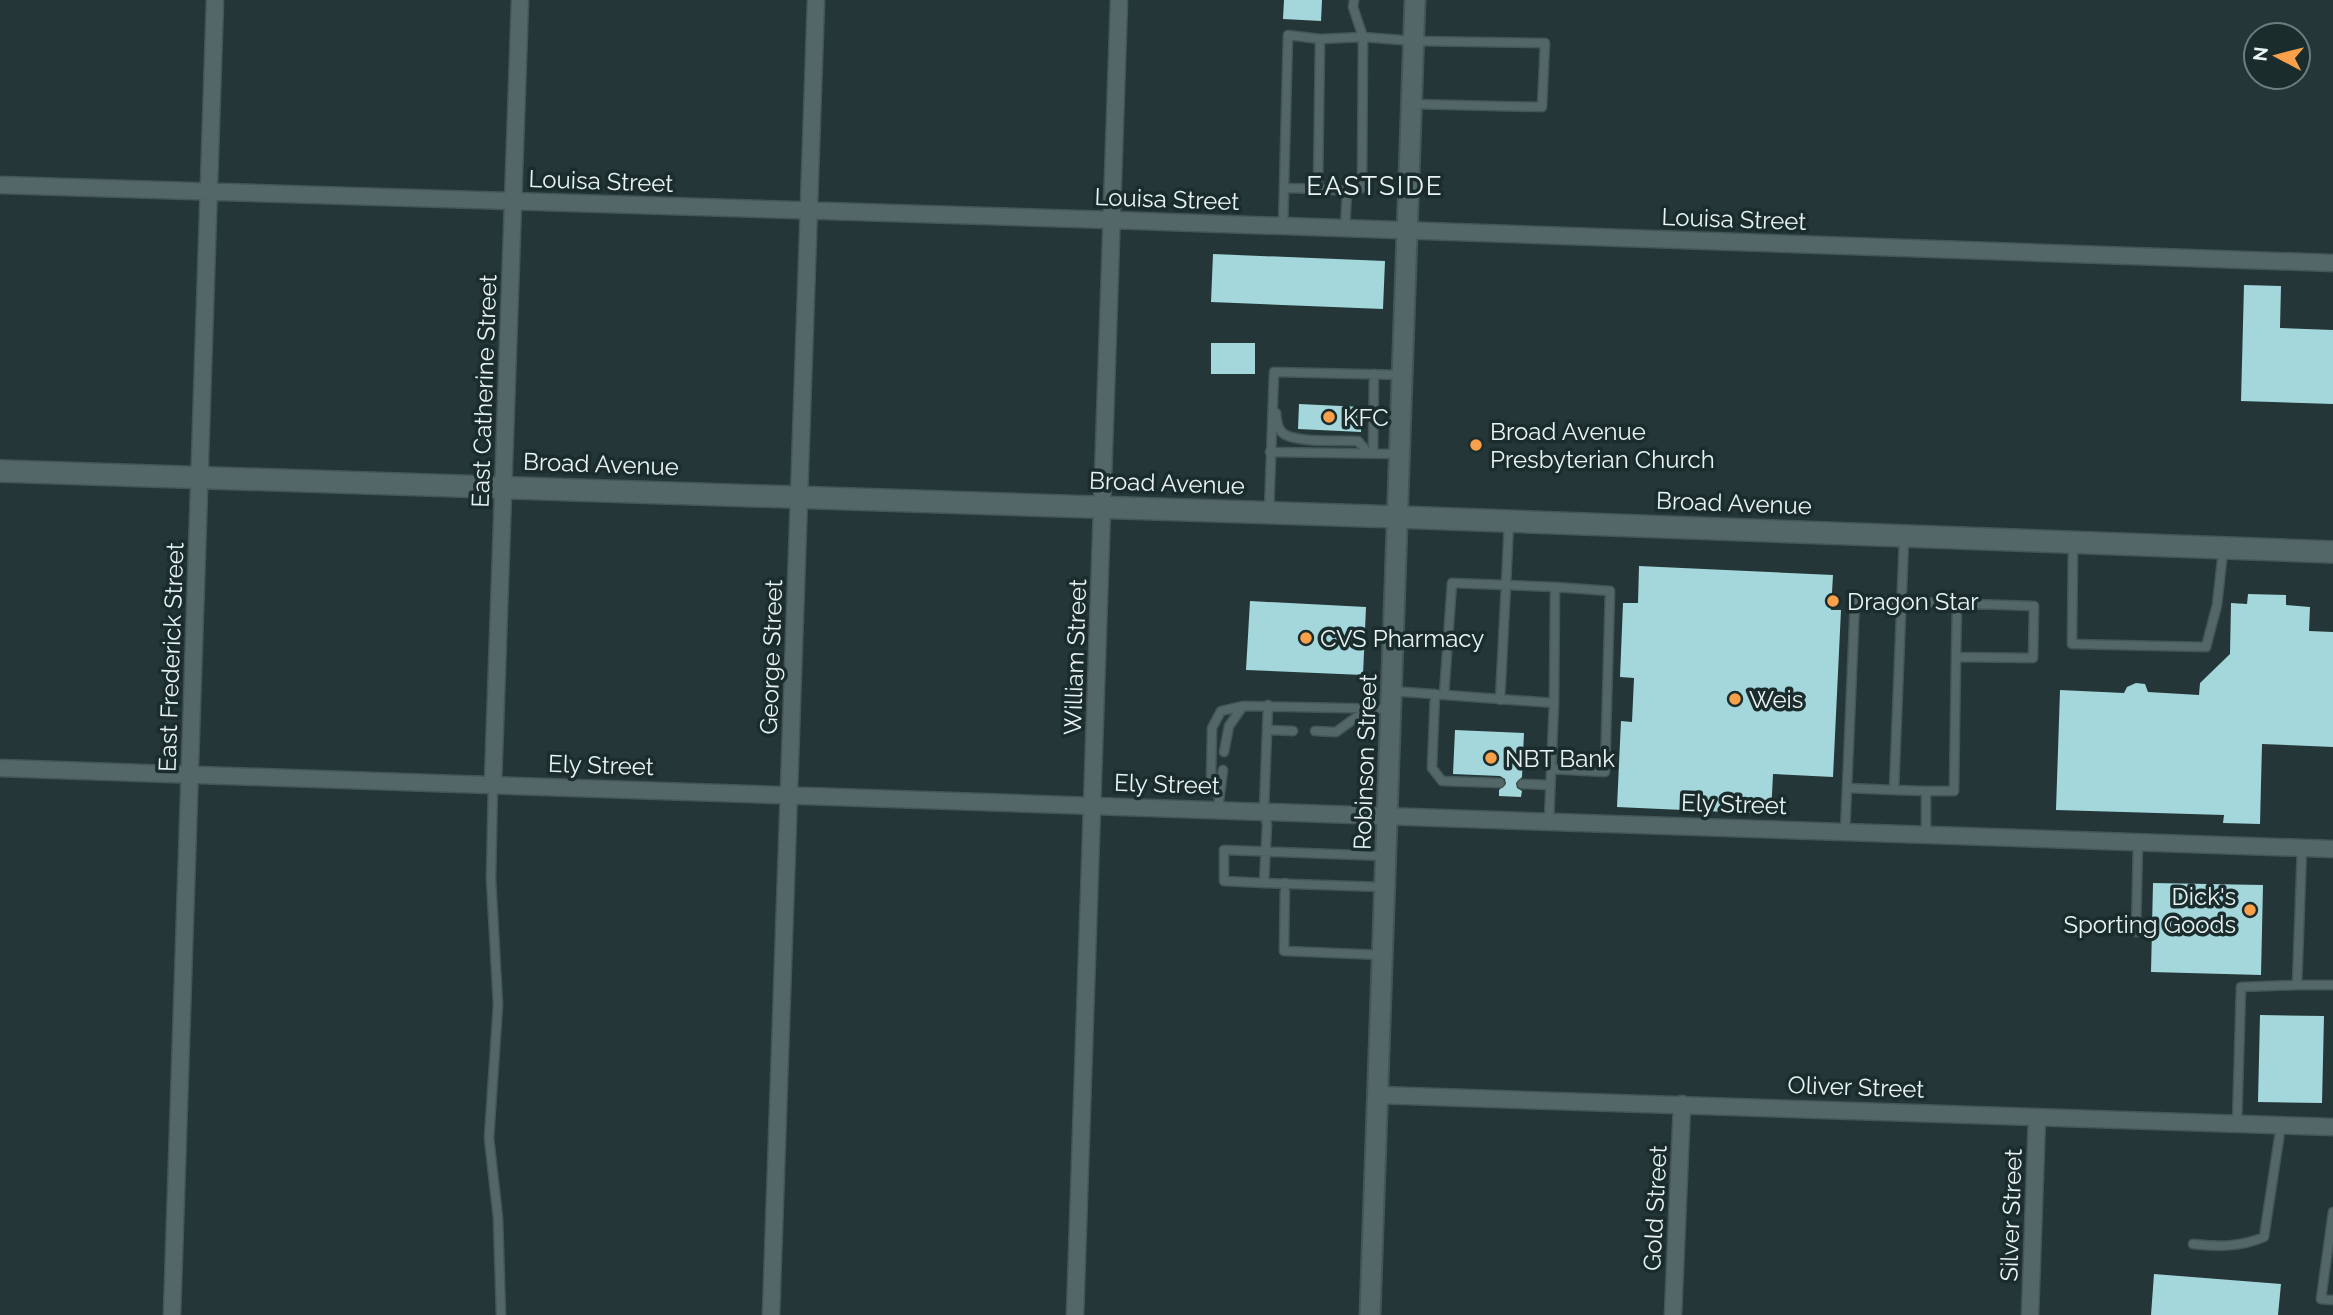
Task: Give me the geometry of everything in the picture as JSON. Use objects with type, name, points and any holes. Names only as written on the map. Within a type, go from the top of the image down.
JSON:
[{"type":"main road","name":"Broad Avenue","points":[[0,471],[1398,517],[2333,552]]},
{"type":"street","name":"East Frederick Street","points":[[172,1315],[215,0]]},
{"type":"street","name":"East Catherine Street","points":[[493,783],[520,0]]},
{"type":"street","name":"George Street","points":[[771,1315],[816,0]]},
{"type":"street","name":"William Street","points":[[1075,1315],[1119,0]]},
{"type":"street","name":"Robinson Street","points":[[1370,1315],[1415,0]]},
{"type":"street","name":"Louisa Street","points":[[0,185],[1111,220],[2333,263]]},
{"type":"street","name":"Ely Street","points":[[0,768],[1094,805],[1218,802],[1264,810],[2333,849]]},
{"type":"street","name":"Oliver Street","points":[[1378,1095],[2333,1127]]},
{"type":"street","name":"Gold Street","points":[[1673,1315],[1682,1104]]},
{"type":"street","name":"Silver Street","points":[[2030,1315],[2037,1117]]},
{"type":"lane","points":[[1285,188],[1318,187],[1347,191],[1362,188],[1363,37],[1353,7],[1354,0]]},
{"type":"lane","points":[[1283,227],[1288,35],[1320,39],[1363,37],[1414,41],[1545,43],[1542,107],[1411,104]]},
{"type":"lane","points":[[1318,187],[1320,39]]},
{"type":"lane","points":[[1345,229],[1347,191]]},
{"type":"lane","points":[[1269,513],[1274,372],[1402,375]]},
{"type":"lane","points":[[1371,453],[1374,374]]},
{"type":"lane","points":[[1273,390],[1277,425],[1283,434],[1300,438],[1358,441],[1371,453]]},
{"type":"lane","points":[[1270,452],[1400,454]]},
{"type":"lane","points":[[1500,700],[1509,521]]},
{"type":"lane","points":[[1894,790],[1904,536]]},
{"type":"lane","points":[[2073,542],[2072,644],[2206,647],[2217,605],[2223,548]]},
{"type":"lane","points":[[1500,783],[1442,780],[1432,768],[1452,583],[1610,591],[1605,772],[1551,769]]},
{"type":"lane","points":[[1549,820],[1555,587]]},
{"type":"lane","points":[[1846,831],[1855,600],[2034,606],[2033,659],[1956,657]]},
{"type":"lane","points":[[1847,788],[1954,791],[1957,604]]},
{"type":"lane","points":[[1315,731],[1336,732],[1369,708],[1392,700],[1440,695],[1554,703]]},
{"type":"lane","points":[[1218,802],[1211,781],[1212,728],[1221,711],[1243,706],[1268,705],[1369,708]]},
{"type":"lane","points":[[1264,883],[1268,705]]},
{"type":"lane","points":[[1224,752],[1229,726],[1243,706]]},
{"type":"lane","points":[[1267,730],[1293,731]]},
{"type":"lane","points":[[1218,802],[1223,770]]},
{"type":"lane","points":[[493,783],[491,878],[498,1004],[489,1138],[498,1218],[501,1315]]},
{"type":"lane","points":[[1522,784],[1550,785]]},
{"type":"lane","points":[[1926,790],[1926,834]]},
{"type":"lane","points":[[2136,932],[2138,842]]},
{"type":"lane","points":[[2297,985],[2302,848]]},
{"type":"lane","points":[[1385,887],[1224,881],[1224,850],[1386,856]]},
{"type":"lane","points":[[1285,883],[1284,951],[1383,955]]},
{"type":"lane","points":[[2237,1124],[2241,987],[2333,985]]},
{"type":"lane","points":[[2193,1244],[2218,1247],[2251,1242],[2264,1237],[2281,1125]]},
{"type":"lane","points":[[2333,1212],[2321,1298],[2333,1300]]},
{"type":"building","points":[[1284,0],[1322,0],[1321,21],[1283,19]]},
{"type":"building","points":[[1213,254],[1385,261],[1383,309],[1211,302]]},
{"type":"building","points":[[2244,285],[2281,286],[2280,328],[2333,330],[2333,404],[2241,401]]},
{"type":"building","points":[[1211,343],[1255,343],[1255,374],[1211,374]]},
{"type":"building","points":[[1299,404],[1362,407],[1361,432],[1298,429]]},
{"type":"building","name":"Weis","points":[[1639,566],[1833,575],[1831,610],[1841,610],[1833,777],[1773,774],[1771,814],[1617,807],[1621,721],[1632,722],[1634,678],[1620,677],[1623,603],[1638,603]]},
{"type":"building","points":[[2248,594],[2286,595],[2286,605],[2310,607],[2309,631],[2333,632],[2333,747],[2262,744],[2260,824],[2223,823],[2224,815],[2056,810],[2060,690],[2124,693],[2127,687],[2136,683],[2145,684],[2148,692],[2199,695],[2200,683],[2230,654],[2231,603],[2247,604]]},
{"type":"building","name":"CVS Pharmacy","points":[[1250,601],[1366,607],[1363,675],[1246,670]]},
{"type":"building","points":[[1455,730],[1524,733],[1522,777],[1516,783],[1517,788],[1522,791],[1521,797],[1499,796],[1499,790],[1506,784],[1505,779],[1500,776],[1453,774]]},
{"type":"building","points":[[2153,883],[2263,885],[2261,975],[2151,972]]},
{"type":"building","points":[[2260,1015],[2324,1016],[2322,1103],[2258,1102]]},
{"type":"building","points":[[2154,1274],[2281,1284],[2278,1315],[2151,1315]]},
{"type":"place","name":"KFC","points":[[1329,417]]},
{"type":"place","name":"Broad Avenue Presbyterian Church","points":[[1476,445]]},
{"type":"place","name":"Dragon Star","points":[[1833,601]]},
{"type":"place","name":"CVS Pharmacy","points":[[1306,638]]},
{"type":"place","name":"Weis","points":[[1735,699]]},
{"type":"place","name":"NBT Bank","points":[[1491,758]]},
{"type":"place","name":"Dick's Sporting Goods","points":[[2250,910]]},
{"type":"district","name":"EASTSIDE","points":[[1375,186]]}]
